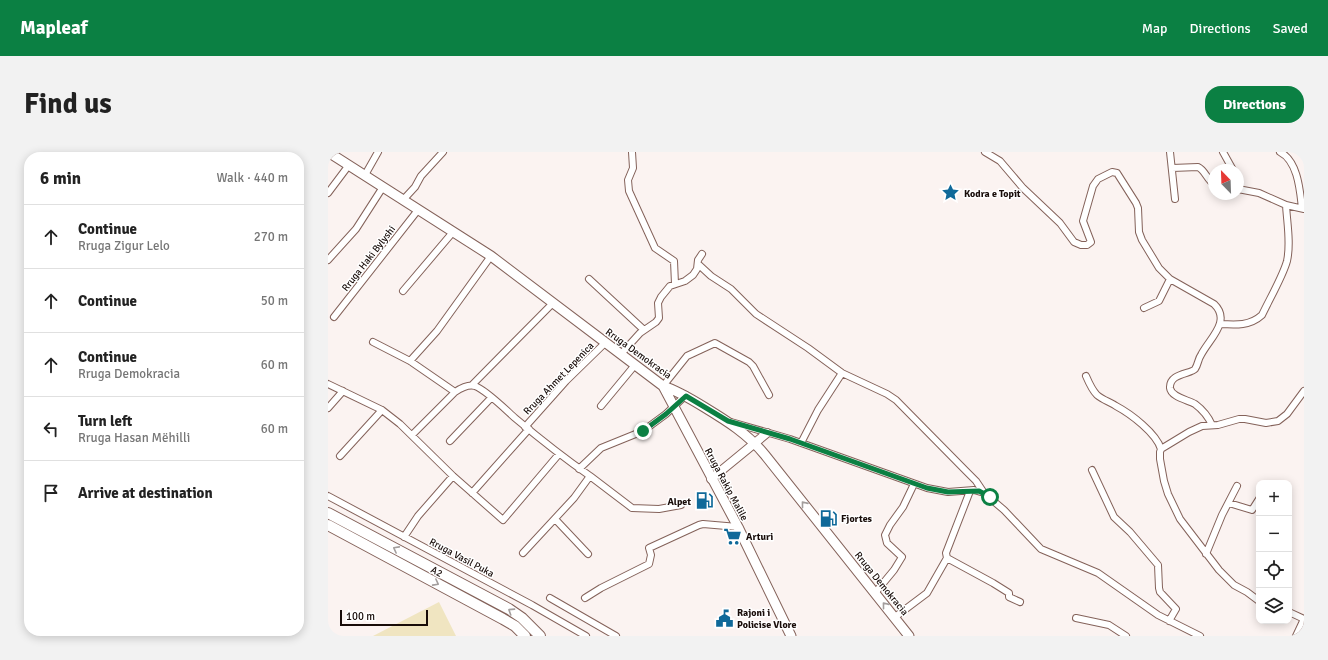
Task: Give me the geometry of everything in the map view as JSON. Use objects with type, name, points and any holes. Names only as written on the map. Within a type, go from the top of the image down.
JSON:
[{"type":"main road","name":"Rruga Demokracia","points":[[331,153],[492,256],[663,386],[686,396],[728,421],[755,443],[908,635]]},
{"type":"main road","name":"Rruga Rakip Malile","points":[[663,386],[711,479],[738,527],[791,636]]},
{"type":"main road","name":"A2","points":[[328,513],[504,607],[522,618],[540,636]]},
{"type":"main road","name":"A2","points":[[328,525],[503,619],[515,626],[525,636]]},
{"type":"street","points":[[365,175],[378,152]]},
{"type":"street","points":[[403,200],[421,176],[443,152]]},
{"type":"street","points":[[632,152],[633,168],[628,180],[629,191],[655,248],[674,262],[675,284]]},
{"type":"street","points":[[985,152],[1000,161],[1023,188],[1060,223],[1074,242],[1081,245],[1087,245],[1091,242],[1083,221],[1093,186],[1096,180],[1100,177],[1112,172],[1117,173],[1138,208],[1140,232],[1144,245],[1159,268],[1170,279],[1214,304],[1220,313],[1220,324],[1200,355],[1194,370],[1177,376],[1170,385],[1171,392],[1194,404],[1206,413],[1212,425]]},
{"type":"street","points":[[1170,152],[1175,199]]},
{"type":"street","points":[[1223,152],[1230,164]]},
{"type":"street","points":[[1244,190],[1259,193],[1286,205],[1303,209],[1294,170],[1288,157],[1280,152]]},
{"type":"street","points":[[328,193],[349,165]]},
{"type":"street","points":[[1172,168],[1198,167],[1201,168],[1208,180]]},
{"type":"street","points":[[328,260],[356,229],[383,187]]},
{"type":"street","points":[[1220,324],[1244,324],[1257,319],[1262,315],[1284,270],[1287,260],[1288,240],[1286,205]]},
{"type":"street","name":"Rruga Haki Bylyshi","points":[[334,317],[418,210]]},
{"type":"street","points":[[403,291],[453,232]]},
{"type":"street","points":[[621,354],[634,338],[656,322],[658,318],[658,303],[661,297],[670,286],[690,278],[697,269],[699,258],[702,254]]},
{"type":"street","points":[[410,361],[437,331],[492,256]]},
{"type":"street","points":[[698,264],[711,276],[731,289],[756,314],[808,348],[842,373],[887,394],[896,400],[976,481],[984,493],[999,506],[1041,549],[1098,573],[1147,608],[1169,621],[1200,636]]},
{"type":"street","points":[[589,279],[644,330]]},
{"type":"street","points":[[1144,308],[1159,301],[1170,279]]},
{"type":"street","points":[[412,435],[455,392],[460,388],[472,385],[553,303]]},
{"type":"street","points":[[373,342],[410,361],[455,392]]},
{"type":"street","name":"Rruga Ahmet Lepenica","points":[[472,493],[566,381],[605,343]]},
{"type":"street","points":[[663,386],[687,356],[715,343],[749,362],[753,366],[769,395]]},
{"type":"street","points":[[600,406],[635,365]]},
{"type":"street","points":[[801,443],[818,410],[842,373]]},
{"type":"street","points":[[1086,376],[1092,389],[1097,394],[1122,410],[1145,428],[1158,441],[1161,449],[1159,455],[1164,481],[1168,494],[1184,526],[1234,586],[1247,592],[1256,599]]},
{"type":"street","points":[[328,384],[382,410],[412,435],[453,476],[503,520],[559,454]]},
{"type":"street","points":[[472,385],[491,398],[559,454],[635,509],[659,509],[681,505]]},
{"type":"street","points":[[328,408],[343,391]]},
{"type":"street","points":[[1161,449],[1197,428],[1218,425],[1239,419],[1266,423],[1278,421],[1287,414],[1304,391]]},
{"type":"street","points":[[579,469],[601,448],[643,431],[686,396]]},
{"type":"street","points":[[450,442],[491,398]]},
{"type":"street","points":[[340,456],[382,410]]},
{"type":"street","points":[[728,421],[801,443],[914,484],[948,492],[970,491],[984,493]]},
{"type":"street","points":[[711,479],[767,433]]},
{"type":"street","points":[[1092,470],[1114,517],[1156,560],[1158,565],[1160,592],[1176,608],[1169,621]]},
{"type":"street","points":[[406,534],[412,524],[453,476]]},
{"type":"street","points":[[523,553],[574,498],[590,476]]},
{"type":"street","points":[[875,593],[894,570],[902,557],[887,542],[884,535],[903,508],[914,484]]},
{"type":"street","points":[[1206,554],[1222,515],[1237,486]]},
{"type":"street","points":[[895,617],[927,594],[947,558],[946,553],[970,491]]},
{"type":"street","name":"Rruga Vasil Puka","points":[[328,496],[406,534],[586,636]]},
{"type":"street","points":[[1229,503],[1252,510],[1256,504]]},
{"type":"street","points":[[555,519],[588,554]]},
{"type":"street","points":[[585,598],[601,588],[646,566],[651,560],[649,548],[703,524],[738,527]]},
{"type":"street","points":[[947,558],[994,583],[1009,593],[1009,597],[1020,602]]},
{"type":"street","points":[[550,598],[616,636]]},
{"type":"street","points":[[1292,613],[1304,619],[1296,636]]},
{"type":"street","points":[[1076,618],[1109,625],[1126,636]]},
{"type":"shaded area","points":[[439,602],[456,636],[373,636]]},
{"type":"place","name":"Kodra e Topit","points":[[951,193]]},
{"type":"place","name":"Alpet","points":[[704,501]]},
{"type":"place","name":"Fjortes","points":[[828,518]]},
{"type":"place","name":"Arturi","points":[[733,536]]},
{"type":"place","name":"Rajoni i Policise Vlore","points":[[724,618]]},
{"type":"route","points":[[643,431],[649,425],[666,414],[686,396],[728,421],[790,439],[927,488],[948,492],[974,490],[984,493],[990,497]]}]
